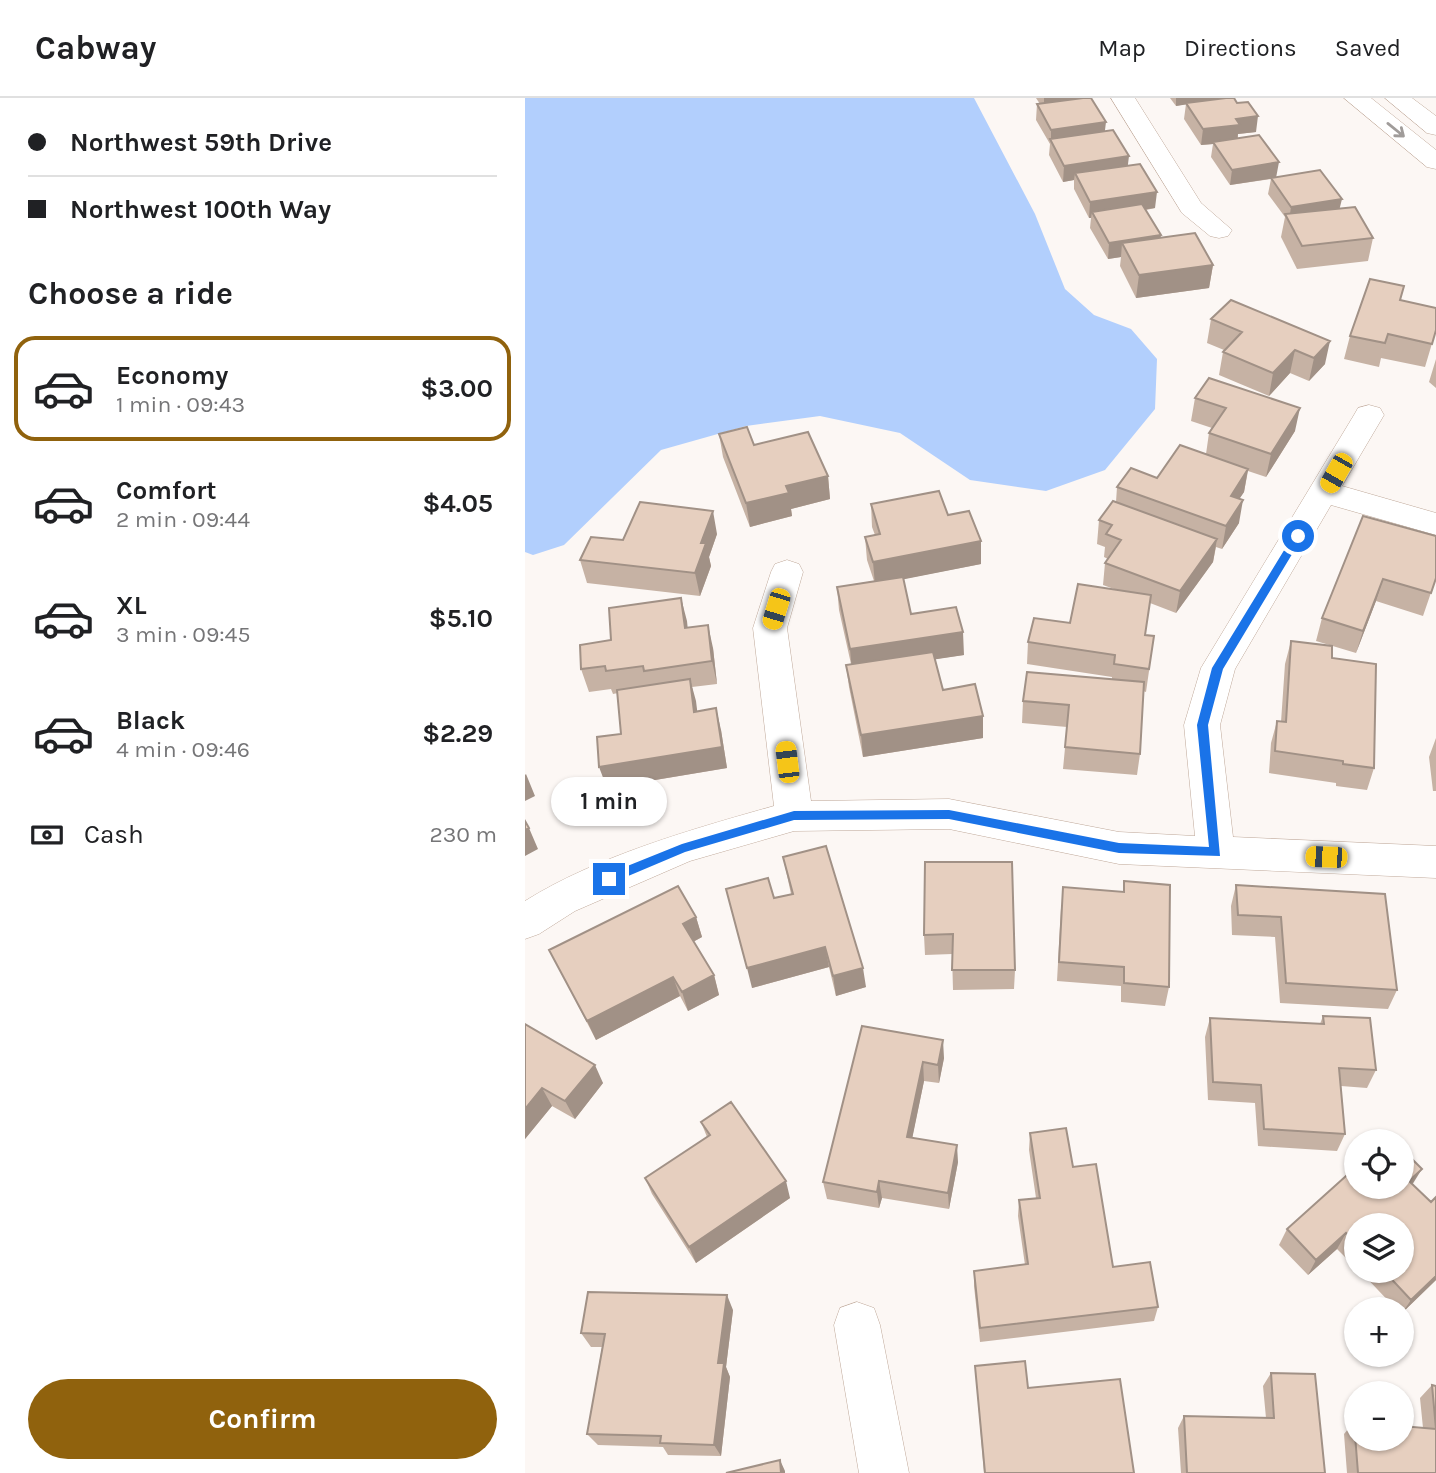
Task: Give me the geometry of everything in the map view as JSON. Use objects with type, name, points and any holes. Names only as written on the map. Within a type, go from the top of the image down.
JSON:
[{"type":"street","points":[[1123,98],[1191,208],[1219,230]]},
{"type":"street","points":[[1356,98],[1436,162]]},
{"type":"street","points":[[1397,98],[1436,128]]},
{"type":"street","points":[[1216,852],[1202,725],[1218,668],[1369,415]]},
{"type":"street","points":[[1325,492],[1436,524]]},
{"type":"street","points":[[787,572],[770,628],[794,816]]},
{"type":"street","points":[[525,922],[561,899],[682,848],[794,816],[949,814],[1119,848],[1436,862]]},
{"type":"street","points":[[857,1325],[884,1473]]},
{"type":"water","points":[[525,98],[974,98],[1035,214],[1065,289],[1094,315],[1131,329],[1157,359],[1155,409],[1105,470],[1046,491],[970,480],[900,433],[820,416],[746,426],[661,450],[564,545],[533,555],[525,552]]},
{"type":"building","points":[[1091,98],[1106,122],[1051,130],[1037,104]]},
{"type":"building","points":[[1234,98],[1237,103],[1248,102],[1258,116],[1236,119],[1240,125],[1203,129],[1186,103]]},
{"type":"building","points":[[1113,130],[1129,156],[1064,166],[1050,139]]},
{"type":"building","points":[[1259,135],[1279,162],[1232,170],[1213,142]]},
{"type":"building","points":[[1140,164],[1157,192],[1090,202],[1075,173]]},
{"type":"building","points":[[1320,170],[1342,199],[1291,207],[1271,178]]},
{"type":"building","points":[[1142,204],[1161,235],[1109,243],[1092,212]]},
{"type":"building","points":[[1355,207],[1373,238],[1302,246],[1285,214]]},
{"type":"building","points":[[1195,233],[1213,265],[1139,275],[1122,243]]},
{"type":"building","points":[[1370,279],[1404,286],[1400,300],[1436,308],[1436,330],[1432,344],[1388,334],[1385,343],[1350,336]]},
{"type":"building","points":[[1231,300],[1330,341],[1314,358],[1295,350],[1273,373],[1223,352],[1242,332],[1211,319]]},
{"type":"building","points":[[1209,378],[1300,408],[1271,454],[1209,433],[1226,408],[1195,398]]},
{"type":"building","points":[[747,427],[754,445],[808,432],[828,476],[786,486],[789,493],[746,503],[719,434]]},
{"type":"building","points":[[1180,445],[1248,469],[1231,496],[1243,500],[1226,526],[1117,487],[1131,468],[1157,478]]},
{"type":"building","points":[[939,491],[948,515],[969,511],[981,541],[873,562],[865,537],[880,534],[871,504]]},
{"type":"building","points":[[1113,501],[1217,539],[1180,591],[1105,563],[1121,540],[1106,534],[1112,525],[1099,520]]},
{"type":"building","points":[[640,502],[713,511],[701,543],[706,543],[695,573],[580,560],[591,537],[623,540]]},
{"type":"building","points":[[1363,516],[1436,536],[1436,578],[1431,593],[1383,579],[1363,631],[1322,618]]},
{"type":"building","points":[[903,577],[911,614],[956,607],[963,632],[850,649],[837,587]]},
{"type":"building","points":[[1078,584],[1151,595],[1145,635],[1154,636],[1149,669],[1114,664],[1115,655],[1028,642],[1034,618],[1070,623]]},
{"type":"building","points":[[681,598],[685,628],[708,625],[712,661],[644,671],[643,666],[606,671],[605,666],[581,669],[580,645],[611,640],[609,608]]},
{"type":"building","points":[[1291,641],[1332,646],[1332,658],[1376,664],[1374,768],[1275,751],[1277,721],[1286,722]]},
{"type":"building","points":[[933,652],[943,690],[975,684],[983,716],[861,735],[846,665]]},
{"type":"building","points":[[1027,672],[1144,682],[1140,754],[1065,747],[1069,705],[1023,701]]},
{"type":"building","points":[[690,679],[694,712],[716,708],[722,747],[599,767],[597,737],[621,734],[617,690]]},
{"type":"building","points":[[826,846],[863,968],[833,976],[825,947],[747,968],[726,889],[768,878],[774,898],[793,894],[783,857]]},
{"type":"building","points":[[925,862],[1012,862],[1015,970],[952,970],[953,934],[924,935]]},
{"type":"building","points":[[1124,881],[1170,885],[1169,987],[1124,983],[1124,967],[1059,962],[1063,887],[1124,892]]},
{"type":"building","points":[[1236,885],[1385,894],[1397,990],[1286,983],[1281,917],[1238,915]]},
{"type":"building","points":[[678,886],[696,917],[683,924],[714,975],[682,992],[673,977],[587,1021],[549,950]]},
{"type":"building","points":[[1323,1016],[1370,1018],[1376,1070],[1339,1068],[1344,1134],[1264,1129],[1261,1085],[1213,1082],[1210,1018],[1324,1024]]},
{"type":"building","points":[[525,1024],[595,1065],[565,1101],[542,1088],[525,1109]]},
{"type":"building","points":[[862,1026],[943,1040],[938,1065],[923,1062],[907,1137],[957,1145],[948,1193],[879,1181],[877,1192],[823,1182]]},
{"type":"building","points":[[731,1102],[786,1181],[689,1247],[645,1178],[710,1135],[701,1122]]},
{"type":"building","points":[[1066,1128],[1073,1167],[1096,1164],[1113,1267],[1150,1262],[1158,1307],[980,1328],[974,1271],[1028,1264],[1019,1200],[1040,1198],[1030,1133]]},
{"type":"building","points":[[1414,1161],[1422,1169],[1414,1176]]},
{"type":"building","points":[[1344,1178],[1344,1199],[1414,1199],[1414,1186],[1431,1202],[1436,1197],[1436,1276],[1414,1297],[1408,1297],[1395,1283],[1414,1283],[1414,1213],[1344,1213],[1344,1235],[1316,1260],[1287,1229]]},
{"type":"building","points":[[588,1292],[727,1295],[718,1363],[724,1363],[714,1445],[660,1443],[661,1436],[587,1434],[605,1334],[581,1333]]},
{"type":"building","points":[[1025,1361],[1028,1388],[1120,1379],[1134,1473],[985,1473],[975,1366]]},
{"type":"building","points":[[1271,1373],[1315,1374],[1325,1473],[1187,1473],[1184,1416],[1274,1418]]},
{"type":"building","points":[[1432,1385],[1436,1386],[1436,1429]]},
{"type":"building","points":[[1414,1427],[1436,1429],[1436,1473],[1358,1473],[1356,1451],[1414,1451]]},
{"type":"building","points":[[780,1460],[781,1473],[726,1473]]},
{"type":"route","points":[[609,879],[682,848],[794,816],[949,814],[1119,848],[1216,852],[1202,725],[1218,668],[1298,536]]}]
